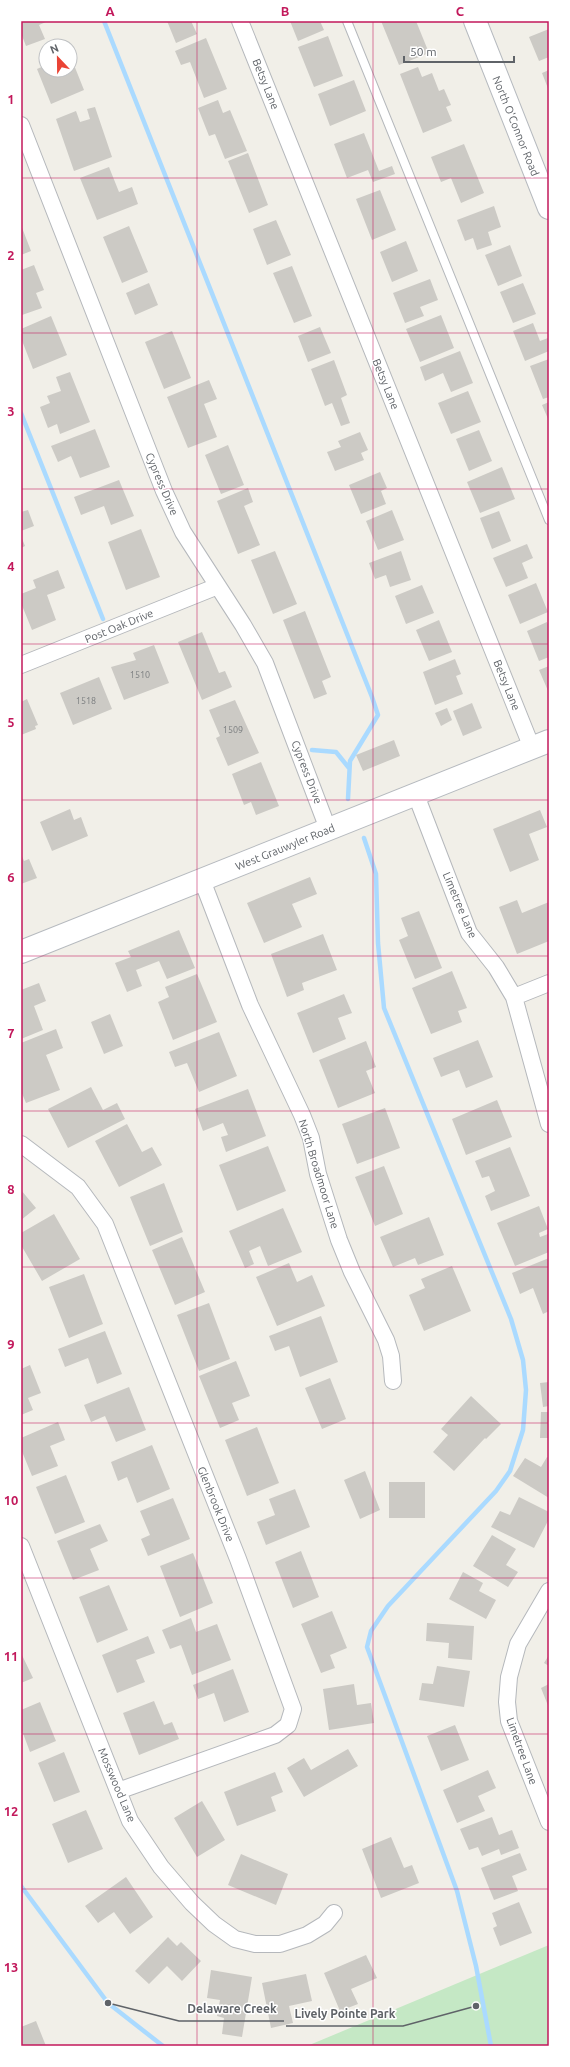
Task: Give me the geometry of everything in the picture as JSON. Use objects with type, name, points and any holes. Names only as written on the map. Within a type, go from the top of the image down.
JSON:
[{"type":"main road","name":"North O'Connor Road","points":[[475,21],[549,208]]},
{"type":"main road","name":"West Grauwyler Road","points":[[21,952],[541,745]]},
{"type":"street","name":"Betsy Lane","points":[[240,21],[541,745]]},
{"type":"street","name":"Cypress Drive","points":[[21,126],[164,491],[183,532],[244,625],[265,663],[328,829]]},
{"type":"street","name":"Post Oak Drive","points":[[21,665],[218,586]]},
{"type":"street","name":"Limetree Lane","points":[[416,794],[469,933],[496,967],[514,997],[549,1124]]},
{"type":"street","name":"North Broadmoor Lane","points":[[202,880],[250,1005],[302,1115],[311,1138],[318,1174],[339,1240],[352,1272],[386,1340],[391,1356],[393,1381]]},
{"type":"street","points":[[514,997],[549,983]]},
{"type":"street","name":"Glenbrook Drive","points":[[21,1144],[78,1187],[105,1224],[238,1559],[293,1709],[288,1725],[275,1735],[118,1791]]},
{"type":"street","name":"Mosswood Lane","points":[[21,1546],[130,1821],[161,1867],[192,1903],[214,1924],[235,1939],[255,1944],[280,1944],[307,1935],[325,1924],[334,1913]]},
{"type":"street","name":"Limetree Lane","points":[[549,1591],[518,1644],[509,1677],[508,1702],[509,1721],[549,1822]]},
{"type":"lane","points":[[347,21],[549,520]]},
{"type":"green space","points":[[549,1945],[549,2046],[307,2046]]},
{"type":"building","points":[[21,21],[48,21],[39,25],[45,38],[38,38],[38,42],[26,46],[21,33]]},
{"type":"building","points":[[167,21],[191,21],[197,34],[176,43]]},
{"type":"building","points":[[290,21],[320,21],[324,30],[298,41]]},
{"type":"building","points":[[381,21],[416,21],[429,53],[399,65]]},
{"type":"building","points":[[549,29],[549,57],[539,61],[529,37]]},
{"type":"building","points":[[328,36],[343,76],[314,87],[298,47]]},
{"type":"building","points":[[206,38],[227,89],[204,98],[190,62],[181,65],[175,51]]},
{"type":"building","points":[[418,67],[422,77],[432,73],[439,91],[444,89],[451,105],[446,107],[452,121],[423,133],[400,74]]},
{"type":"building","points":[[549,70],[549,91],[542,73]]},
{"type":"building","points":[[78,75],[84,90],[51,104],[41,78],[78,78]]},
{"type":"building","points":[[354,80],[366,111],[330,126],[318,94]]},
{"type":"building","points":[[218,100],[223,113],[230,110],[247,151],[225,159],[215,134],[209,136],[198,108]]},
{"type":"building","points":[[95,107],[112,157],[74,171],[56,119],[76,111],[80,122],[90,119],[87,109]]},
{"type":"building","points":[[364,133],[379,171],[392,166],[395,174],[373,182],[368,170],[347,178],[334,144]]},
{"type":"building","points":[[464,144],[484,193],[461,203],[451,178],[441,182],[431,157]]},
{"type":"building","points":[[248,153],[268,205],[249,213],[228,161]]},
{"type":"building","points":[[109,167],[119,192],[132,187],[138,204],[97,220],[80,178]]},
{"type":"building","points":[[380,190],[396,230],[372,240],[356,199]]},
{"type":"building","points":[[494,206],[501,227],[488,232],[492,245],[477,250],[473,238],[465,241],[457,220]]},
{"type":"building","points":[[276,220],[291,255],[267,265],[253,229]]},
{"type":"building","points":[[21,225],[31,251],[21,255]]},
{"type":"building","points":[[129,226],[148,272],[122,283],[103,237]]},
{"type":"building","points":[[406,241],[418,271],[392,282],[380,252]]},
{"type":"building","points":[[510,245],[522,276],[498,286],[485,255]]},
{"type":"building","points":[[34,265],[44,290],[36,293],[42,308],[22,315],[21,270]]},
{"type":"building","points":[[292,266],[312,316],[294,323],[273,273]]},
{"type":"building","points":[[430,279],[438,300],[420,307],[424,316],[405,323],[393,293]]},
{"type":"building","points":[[149,283],[158,305],[135,315],[126,293]]},
{"type":"building","points":[[523,283],[536,314],[513,323],[500,292]]},
{"type":"building","points":[[441,315],[454,348],[420,362],[406,329]]},
{"type":"building","points":[[51,316],[67,355],[33,369],[21,338],[21,329]]},
{"type":"building","points":[[533,323],[540,341],[548,338],[549,351],[525,361],[513,331]]},
{"type":"building","points":[[320,327],[331,353],[308,362],[298,336]]},
{"type":"building","points":[[172,331],[191,378],[164,389],[145,342]]},
{"type":"building","points":[[460,351],[473,383],[451,392],[443,373],[425,381],[420,367]]},
{"type":"building","points":[[549,359],[549,397],[543,399],[530,366]]},
{"type":"building","points":[[334,360],[347,395],[341,398],[350,423],[341,426],[332,403],[325,406],[311,369]]},
{"type":"building","points":[[70,372],[90,422],[60,434],[57,424],[48,428],[40,407],[50,403],[47,396],[61,391],[56,377]]},
{"type":"building","points":[[209,380],[217,399],[204,404],[217,437],[188,448],[167,397]]},
{"type":"building","points":[[468,391],[481,422],[451,434],[438,403]]},
{"type":"building","points":[[549,402],[549,421],[542,405]]},
{"type":"building","points":[[95,429],[110,467],[80,478],[71,456],[58,462],[51,446]]},
{"type":"building","points":[[479,430],[492,461],[469,471],[456,439]]},
{"type":"building","points":[[360,432],[368,450],[361,453],[364,460],[335,471],[327,452],[341,447],[338,441]]},
{"type":"building","points":[[228,445],[244,485],[221,494],[205,455]]},
{"type":"building","points":[[502,467],[515,499],[480,513],[467,482]]},
{"type":"building","points":[[380,472],[387,488],[381,491],[386,504],[361,514],[349,485]]},
{"type":"building","points":[[119,480],[134,516],[111,525],[104,506],[81,515],[74,497]]},
{"type":"building","points":[[248,488],[253,502],[244,506],[260,545],[238,554],[217,501]]},
{"type":"building","points":[[28,510],[34,526],[21,531],[21,512]]},
{"type":"building","points":[[392,510],[404,540],[378,550],[366,521]]},
{"type":"building","points":[[499,511],[511,541],[492,549],[480,518]]},
{"type":"building","points":[[141,529],[160,577],[126,590],[108,542]]},
{"type":"building","points":[[21,536],[25,546],[21,548]]},
{"type":"building","points":[[527,544],[533,558],[522,563],[528,578],[506,587],[493,558]]},
{"type":"building","points":[[275,551],[297,604],[273,614],[251,560]]},
{"type":"building","points":[[401,551],[411,580],[390,587],[386,575],[375,579],[369,563]]},
{"type":"building","points":[[58,570],[65,588],[47,595],[56,620],[32,630],[21,603],[21,594],[36,588],[33,580]]},
{"type":"building","points":[[536,583],[548,612],[520,624],[508,595]]},
{"type":"building","points":[[422,585],[434,613],[406,624],[395,596]]},
{"type":"building","points":[[305,611],[331,677],[322,681],[327,694],[314,699],[283,620]]},
{"type":"building","points":[[439,620],[452,652],[429,661],[416,630]]},
{"type":"building","points":[[547,622],[549,627],[549,657],[539,661],[527,631]]},
{"type":"building","points":[[202,632],[219,673],[225,671],[232,687],[202,700],[178,642]]},
{"type":"building","points":[[154,645],[169,683],[124,700],[111,667],[136,660],[133,653]]},
{"type":"building","points":[[455,659],[461,674],[456,676],[463,694],[435,705],[423,672]]},
{"type":"building","points":[[549,666],[549,693],[539,670]]},
{"type":"building","points":[[99,677],[112,709],[73,725],[60,693]]},
{"type":"building","points":[[27,699],[38,725],[35,726],[36,729],[21,735],[21,702]]},
{"type":"building","points":[[235,700],[259,753],[228,766],[216,738],[220,736],[209,710]]},
{"type":"building","points":[[472,703],[482,728],[463,736],[453,711]]},
{"type":"building","points":[[447,708],[452,720],[441,726],[435,713]]},
{"type":"building","points":[[394,740],[400,756],[363,771],[356,755]]},
{"type":"building","points":[[261,762],[279,806],[256,815],[251,802],[244,805],[232,774]]},
{"type":"building","points":[[70,809],[74,820],[81,817],[88,836],[52,851],[40,822]]},
{"type":"building","points":[[540,810],[547,827],[529,834],[539,860],[510,872],[493,829]]},
{"type":"building","points":[[21,854],[24,861],[29,859],[37,878],[21,884]]},
{"type":"building","points":[[310,877],[317,894],[292,904],[302,927],[264,943],[247,903]]},
{"type":"building","points":[[517,900],[522,913],[549,902],[549,941],[517,954],[499,907]]},
{"type":"building","points":[[419,911],[442,968],[415,979],[399,940],[408,936],[401,918]]},
{"type":"building","points":[[179,930],[195,968],[167,979],[159,961],[136,970],[142,986],[127,992],[115,963],[131,957],[128,951]]},
{"type":"building","points":[[323,934],[337,970],[302,983],[304,990],[287,997],[271,954]]},
{"type":"building","points":[[452,971],[467,1008],[458,1011],[462,1022],[431,1034],[412,988]]},
{"type":"building","points":[[197,974],[217,1022],[173,1040],[158,1002],[169,997],[165,987]]},
{"type":"building","points":[[39,983],[46,1001],[34,1006],[43,1030],[21,1039],[21,990]]},
{"type":"building","points":[[344,994],[352,1013],[338,1018],[346,1039],[313,1053],[297,1013]]},
{"type":"building","points":[[110,1014],[123,1046],[104,1054],[91,1022]]},
{"type":"building","points":[[56,1029],[63,1048],[46,1055],[60,1090],[26,1103],[21,1091],[21,1043]]},
{"type":"building","points":[[219,1032],[237,1076],[199,1092],[187,1063],[175,1067],[169,1052]]},
{"type":"building","points":[[478,1040],[493,1077],[466,1088],[459,1070],[441,1077],[433,1058]]},
{"type":"building","points":[[366,1041],[376,1067],[366,1071],[375,1093],[338,1108],[319,1060]]},
{"type":"building","points":[[91,1087],[103,1110],[117,1103],[125,1119],[68,1148],[48,1109]]},
{"type":"building","points":[[248,1089],[266,1136],[226,1152],[221,1137],[228,1135],[223,1123],[203,1131],[195,1109]]},
{"type":"building","points":[[497,1100],[512,1137],[466,1155],[452,1119]]},
{"type":"building","points":[[385,1108],[400,1148],[357,1164],[342,1124]]},
{"type":"building","points":[[127,1124],[142,1152],[152,1147],[162,1165],[119,1187],[95,1141]]},
{"type":"building","points":[[268,1146],[286,1191],[237,1211],[219,1165]]},
{"type":"building","points":[[510,1147],[530,1196],[491,1211],[485,1196],[495,1191],[489,1176],[482,1178],[475,1161]]},
{"type":"building","points":[[384,1166],[403,1214],[375,1226],[355,1177]]},
{"type":"building","points":[[164,1183],[183,1232],[150,1246],[130,1197]]},
{"type":"building","points":[[21,1190],[36,1208],[21,1220]]},
{"type":"building","points":[[539,1206],[548,1229],[539,1233],[540,1237],[548,1234],[549,1252],[515,1266],[497,1223]]},
{"type":"building","points":[[283,1208],[302,1252],[268,1266],[260,1246],[249,1251],[254,1264],[245,1268],[229,1231]]},
{"type":"building","points":[[54,1214],[80,1259],[42,1281],[21,1245],[21,1233]]},
{"type":"building","points":[[429,1217],[444,1255],[418,1265],[415,1258],[393,1267],[380,1237]]},
{"type":"building","points":[[182,1237],[205,1292],[175,1305],[152,1250]]},
{"type":"building","points":[[549,1258],[549,1311],[543,1314],[533,1288],[520,1294],[512,1273]]},
{"type":"building","points":[[289,1263],[297,1282],[312,1275],[325,1306],[277,1326],[256,1277]]},
{"type":"building","points":[[452,1266],[471,1311],[424,1331],[409,1295],[425,1288],[421,1279]]},
{"type":"building","points":[[84,1274],[103,1324],[69,1338],[49,1287]]},
{"type":"building","points":[[209,1303],[230,1359],[199,1371],[177,1315]]},
{"type":"building","points":[[321,1316],[338,1362],[300,1377],[289,1346],[275,1351],[269,1336]]},
{"type":"building","points":[[105,1331],[122,1374],[97,1384],[88,1358],[65,1367],[58,1349]]},
{"type":"building","points":[[236,1361],[250,1396],[232,1403],[239,1420],[220,1428],[199,1376]]},
{"type":"building","points":[[30,1365],[41,1393],[28,1398],[33,1410],[21,1415],[21,1369]]},
{"type":"building","points":[[330,1378],[346,1419],[322,1429],[305,1388]]},
{"type":"building","points":[[549,1382],[549,1406],[543,1407],[540,1383]]},
{"type":"building","points":[[129,1387],[146,1430],[116,1442],[105,1416],[91,1422],[84,1405]]},
{"type":"building","points":[[471,1396],[501,1424],[486,1439],[485,1438],[454,1471],[433,1452],[448,1435],[441,1429]]},
{"type":"building","points":[[541,1412],[549,1412],[549,1438],[540,1438]]},
{"type":"building","points":[[58,1422],[65,1440],[50,1446],[58,1466],[32,1476],[21,1449],[21,1438]]},
{"type":"building","points":[[257,1427],[279,1483],[247,1496],[225,1440]]},
{"type":"building","points":[[152,1445],[170,1489],[137,1503],[127,1477],[118,1481],[111,1462]]},
{"type":"building","points":[[547,1457],[549,1458],[549,1498],[513,1476],[525,1458],[541,1467]]},
{"type":"building","points":[[365,1471],[380,1510],[360,1519],[344,1480]]},
{"type":"building","points":[[66,1475],[85,1522],[55,1534],[36,1487]]},
{"type":"building","points":[[389,1482],[425,1482],[425,1518],[389,1518]]},
{"type":"building","points":[[295,1489],[310,1527],[266,1545],[257,1522],[275,1515],[269,1499]]},
{"type":"building","points":[[519,1497],[549,1512],[549,1519],[534,1548],[491,1527],[500,1511],[510,1515]]},
{"type":"building","points":[[173,1498],[190,1539],[148,1556],[141,1539],[150,1535],[140,1511]]},
{"type":"building","points":[[100,1524],[108,1541],[90,1549],[99,1570],[73,1580],[57,1541]]},
{"type":"building","points":[[492,1535],[516,1549],[506,1565],[518,1572],[508,1587],[473,1566]]},
{"type":"building","points":[[301,1551],[319,1597],[293,1608],[275,1562]]},
{"type":"building","points":[[193,1553],[213,1603],[180,1617],[160,1566]]},
{"type":"building","points":[[463,1572],[483,1583],[479,1591],[496,1600],[486,1619],[449,1599]]},
{"type":"building","points":[[109,1585],[128,1630],[97,1643],[79,1597]]},
{"type":"building","points":[[332,1611],[347,1648],[330,1655],[335,1668],[321,1673],[301,1624]]},
{"type":"building","points":[[191,1618],[196,1632],[217,1624],[231,1660],[192,1675],[181,1645],[170,1649],[162,1630]]},
{"type":"building","points":[[427,1623],[474,1626],[472,1660],[448,1658],[449,1643],[426,1641]]},
{"type":"building","points":[[148,1636],[155,1653],[136,1660],[145,1682],[117,1693],[102,1655]]},
{"type":"building","points":[[21,1653],[33,1678],[21,1683]]},
{"type":"building","points":[[549,1655],[549,1666],[544,1663]]},
{"type":"building","points":[[437,1666],[470,1671],[464,1707],[419,1700],[422,1683],[433,1684]]},
{"type":"building","points":[[233,1669],[249,1712],[224,1722],[214,1693],[198,1699],[193,1685]]},
{"type":"building","points":[[354,1684],[357,1705],[371,1703],[374,1723],[329,1730],[323,1689]]},
{"type":"building","points":[[549,1684],[549,1708],[541,1688]]},
{"type":"building","points":[[154,1701],[164,1725],[172,1722],[179,1739],[139,1755],[123,1713]]},
{"type":"building","points":[[40,1702],[56,1741],[30,1752],[21,1728],[21,1710]]},
{"type":"building","points":[[455,1725],[469,1760],[441,1771],[427,1736]]},
{"type":"building","points":[[348,1749],[358,1766],[304,1797],[287,1768],[304,1758],[311,1770]]},
{"type":"building","points":[[64,1752],[80,1792],[54,1802],[38,1763]]},
{"type":"building","points":[[488,1770],[496,1788],[478,1796],[485,1811],[457,1823],[443,1790]]},
{"type":"building","points":[[275,1772],[283,1792],[271,1797],[276,1811],[237,1826],[224,1792]]},
{"type":"building","points":[[202,1801],[225,1840],[197,1857],[174,1818]]},
{"type":"building","points":[[86,1810],[103,1849],[68,1863],[52,1824]]},
{"type":"building","points":[[492,1817],[499,1835],[512,1830],[519,1848],[501,1855],[499,1849],[482,1856],[478,1847],[469,1850],[460,1829]]},
{"type":"building","points":[[391,1837],[404,1868],[412,1865],[419,1883],[381,1898],[362,1849]]},
{"type":"building","points":[[520,1853],[527,1870],[512,1876],[518,1891],[494,1900],[481,1868]]},
{"type":"building","points":[[241,1854],[288,1874],[276,1905],[228,1885]]},
{"type":"building","points":[[126,1877],[153,1917],[130,1934],[114,1912],[98,1923],[85,1906]]},
{"type":"building","points":[[519,1902],[532,1933],[500,1946],[493,1928],[497,1926],[492,1913]]},
{"type":"building","points":[[168,1937],[177,1946],[181,1942],[201,1961],[182,1981],[167,1966],[149,1984],[135,1971]]},
{"type":"building","points":[[366,1955],[377,1978],[351,1989],[358,2004],[340,2011],[324,1973]]},
{"type":"building","points":[[211,1970],[252,1977],[242,2037],[222,2034],[224,2018],[217,2016],[220,2000],[207,1998]]},
{"type":"building","points":[[306,1974],[312,2001],[289,2006],[293,2023],[271,2028],[262,1983]]},
{"type":"building","points":[[36,2021],[46,2046],[21,2046],[21,2027]]},
{"type":"waterway","points":[[104,21],[378,715],[350,761],[348,799]]},
{"type":"waterway","points":[[21,413],[103,619]]},
{"type":"waterway","points":[[312,750],[336,752],[349,768]]},
{"type":"waterway","points":[[364,838],[376,874],[378,943],[384,1008],[511,1319],[523,1360],[526,1390],[523,1430],[510,1471],[496,1491],[388,1606],[371,1631],[367,1647],[457,1891],[476,1966],[491,2046]]},
{"type":"waterway","points":[[21,1886],[108,2003],[163,2046]]},
{"type":"place","name":"Delaware Creek","points":[[108,2003]]},
{"type":"place","name":"Lively Pointe Park","points":[[476,2006]]}]
